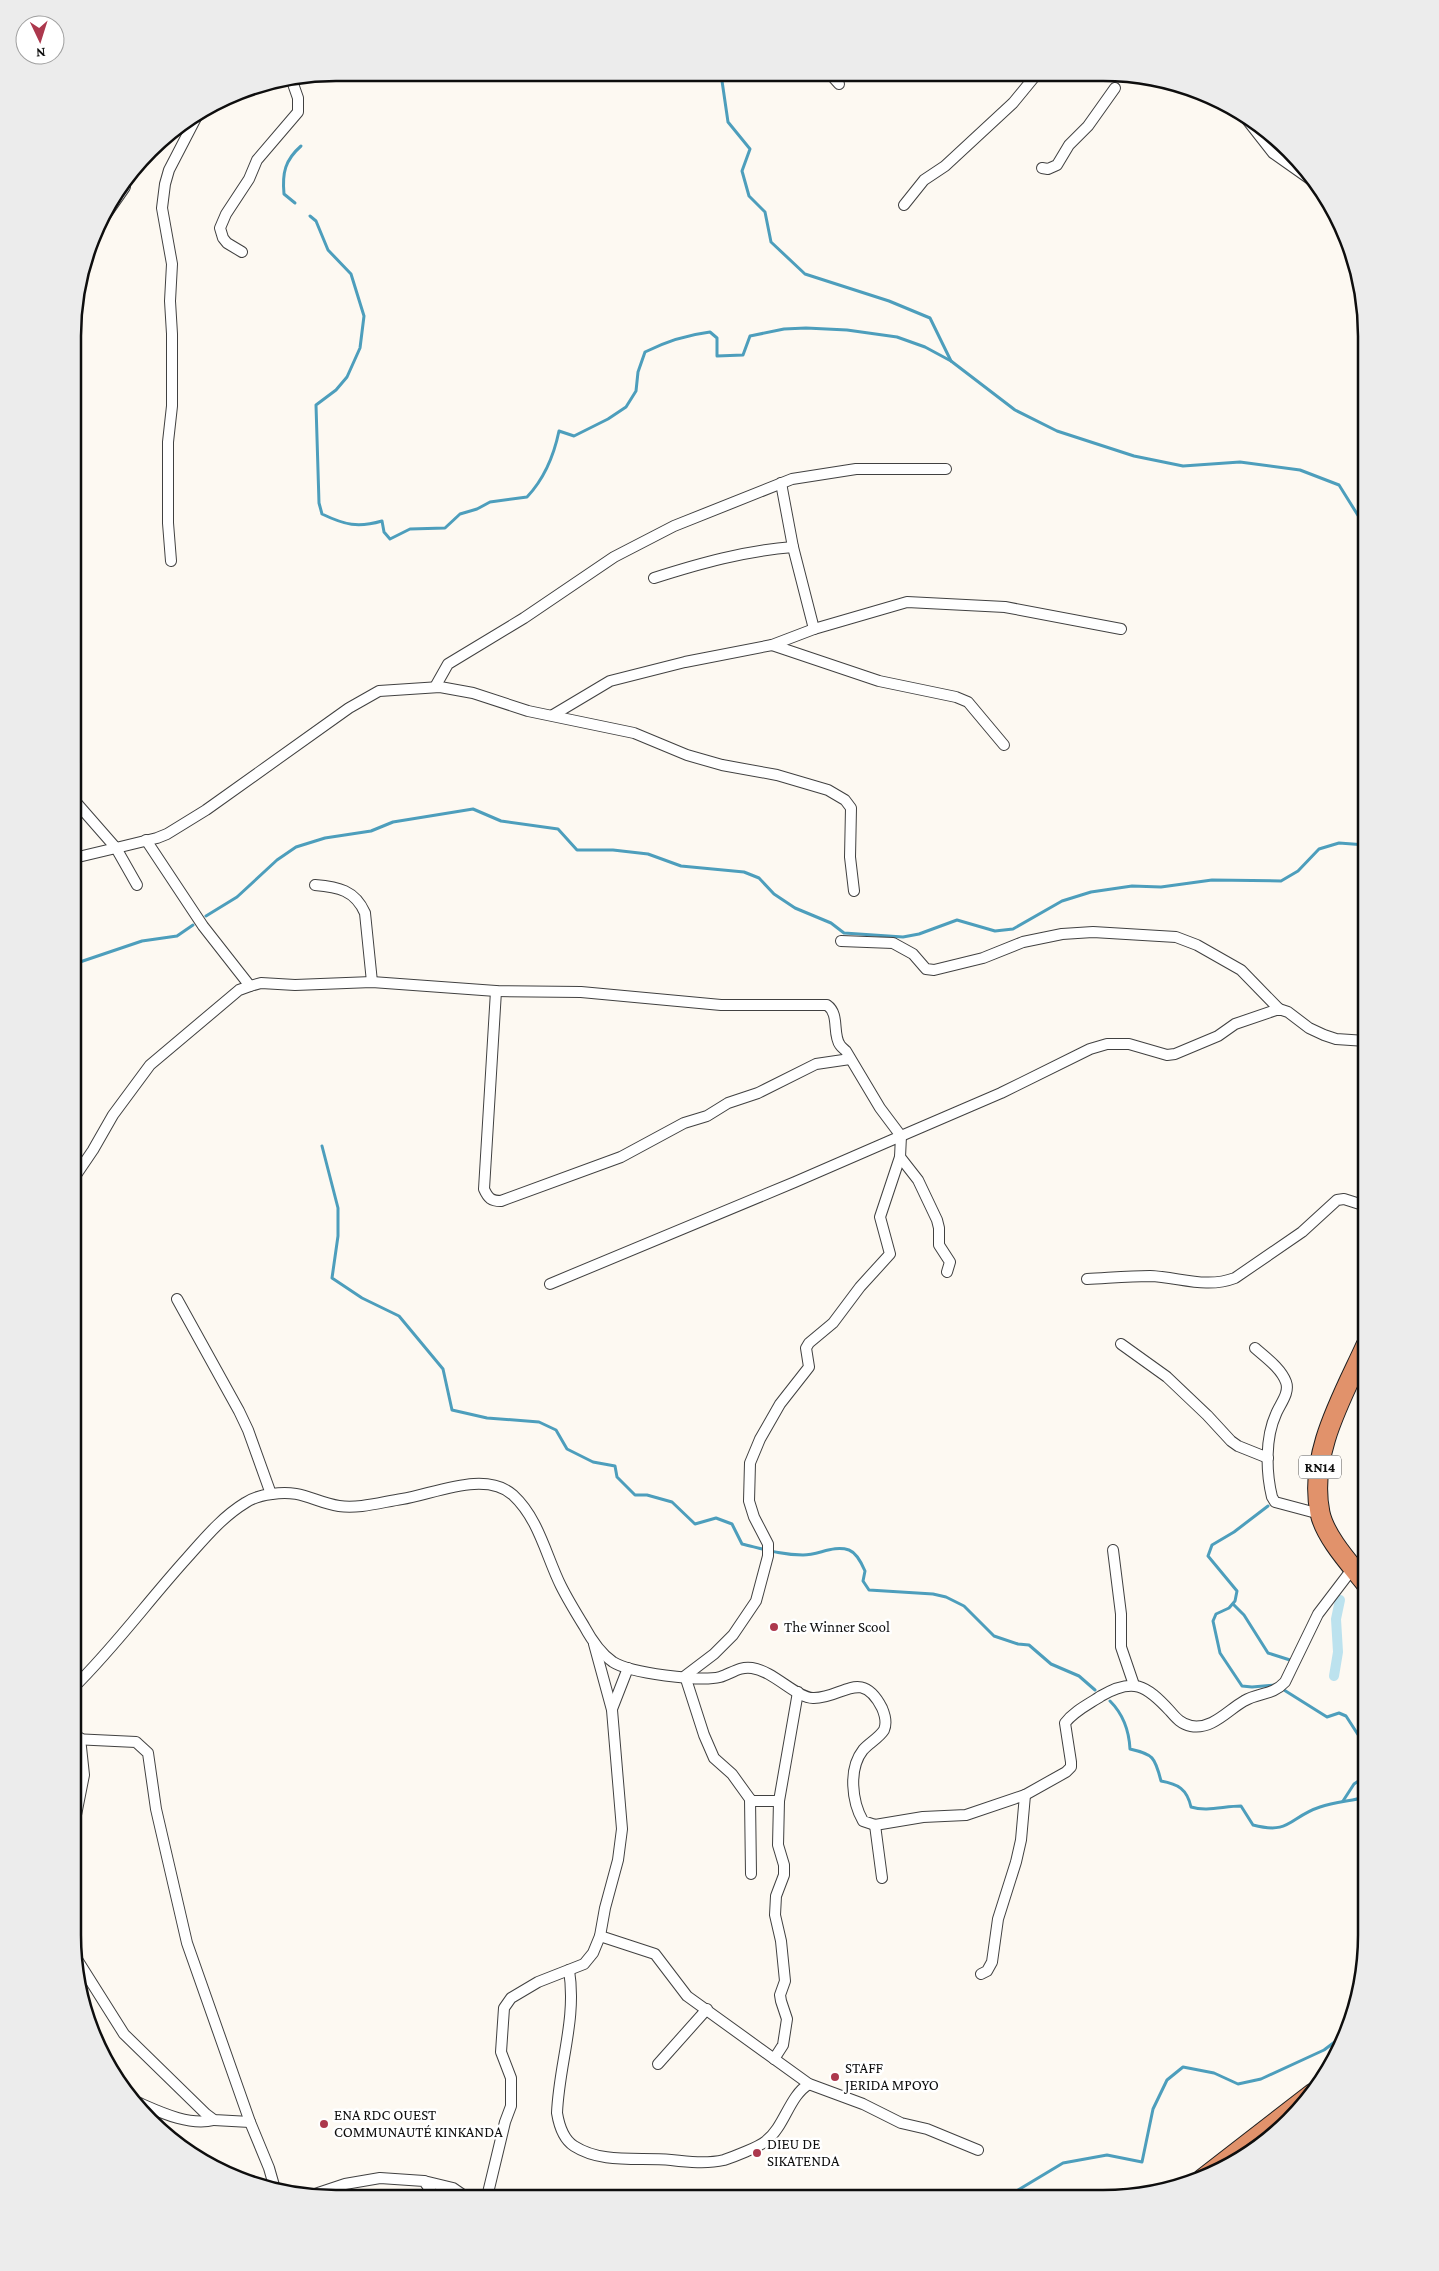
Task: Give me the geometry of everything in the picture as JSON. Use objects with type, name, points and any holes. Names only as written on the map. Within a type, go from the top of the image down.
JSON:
[{"type":"highway","name":"RN14","points":[[1358,1363],[1324,1441],[1319,1476],[1320,1514],[1326,1528],[1358,1563]]},
{"type":"highway","points":[[1240,2150],[1274,2123]]},
{"type":"street","points":[[836,81],[839,84]]},
{"type":"street","points":[[904,205],[924,180],[945,166],[1013,103],[1030,81]]},
{"type":"street","points":[[242,252],[227,243],[223,238],[220,228],[226,214],[249,179],[257,160],[298,112],[298,98],[293,85]]},
{"type":"street","points":[[1042,168],[1048,169],[1057,165],[1069,145],[1088,126],[1115,88]]},
{"type":"street","points":[[171,561],[168,523],[168,442],[172,406],[170,301],[172,264],[162,208],[164,184],[169,170],[192,126]]},
{"type":"street","points":[[1258,134],[1273,153],[1293,167]]},
{"type":"street","points":[[435,687],[448,664],[524,618],[614,557],[674,526],[792,479],[856,469],[946,470]]},
{"type":"street","points":[[781,483],[793,546],[814,629]]},
{"type":"street","points":[[654,578],[719,558],[750,551],[793,546]]},
{"type":"street","points":[[553,715],[610,681],[686,662],[772,645],[814,629],[906,602],[1005,607],[1121,629]]},
{"type":"street","points":[[772,645],[879,681],[956,696],[968,702],[1004,745]]},
{"type":"street","points":[[81,856],[162,836],[206,810],[349,708],[379,691],[435,687],[473,693],[528,711],[634,733],[688,755],[722,765],[777,775],[828,790],[845,800],[851,808],[850,857],[854,891]]},
{"type":"street","points":[[81,808],[116,848],[137,885]]},
{"type":"street","points":[[146,840],[203,926],[250,986]]},
{"type":"street","points":[[315,885],[342,888],[361,903],[365,913],[372,982]]},
{"type":"street","points":[[841,941],[893,943],[913,954],[926,969],[934,970],[983,958],[1023,942],[1062,934],[1093,932],[1176,937],[1192,942],[1241,970],[1279,1009],[1288,1012],[1309,1028],[1336,1039],[1358,1040]]},
{"type":"street","points":[[81,1168],[113,1115],[150,1065],[239,990],[261,983],[296,985],[372,982],[496,991],[581,992],[721,1005],[827,1005],[832,1012],[839,1044],[846,1051],[901,1136],[900,1157],[880,1217],[890,1254],[833,1323],[809,1343],[806,1348],[809,1367],[780,1404],[760,1439],[750,1464],[749,1501],[754,1517],[768,1544],[768,1556],[756,1600],[733,1635],[714,1654],[685,1676]]},
{"type":"street","points":[[496,991],[484,1190],[488,1198],[493,1201],[501,1201],[621,1157],[684,1123],[708,1116],[728,1103],[758,1093],[816,1064],[850,1059]]},
{"type":"street","points":[[550,1284],[795,1182],[1001,1093],[1090,1049],[1107,1044],[1120,1043],[1167,1055],[1175,1054],[1218,1036],[1235,1024],[1279,1009]]},
{"type":"street","points":[[900,1157],[918,1180],[937,1220],[940,1228],[938,1241],[950,1262],[947,1272]]},
{"type":"street","points":[[1087,1279],[1150,1276],[1223,1283],[1235,1278],[1302,1232],[1337,1200],[1344,1199],[1358,1203]]},
{"type":"street","points":[[177,1299],[239,1411],[248,1430],[270,1494]]},
{"type":"street","points":[[1121,1344],[1167,1377],[1208,1414],[1231,1441],[1238,1446],[1268,1458]]},
{"type":"street","points":[[1255,1348],[1280,1372],[1286,1382],[1287,1389],[1275,1415],[1270,1433],[1268,1458],[1272,1497],[1275,1502],[1320,1514]]},
{"type":"street","points":[[81,1680],[99,1663],[211,1531],[247,1501],[270,1494],[301,1493],[335,1505],[350,1507],[406,1498],[474,1483],[502,1487],[514,1496],[539,1533],[560,1585],[594,1644],[612,1710],[622,1830],[618,1860],[604,1908],[600,1936],[593,1953],[584,1964],[538,1982],[511,1998],[504,2008],[501,2052],[511,2078],[511,2106],[505,2122],[489,2190]]},
{"type":"street","points":[[1113,1550],[1121,1614],[1121,1647],[1134,1685]]},
{"type":"street","points":[[594,1644],[612,1662],[649,1674],[711,1678],[723,1676],[747,1667],[759,1669],[776,1676],[806,1697],[815,1698],[828,1696],[852,1686],[860,1687],[874,1695],[883,1710],[886,1721],[885,1729],[864,1749],[859,1757],[854,1774],[854,1794],[857,1810],[863,1821],[876,1825],[923,1817],[957,1817],[1024,1795],[1066,1772],[1071,1767],[1065,1723],[1070,1717],[1108,1692],[1123,1686],[1134,1685],[1146,1688],[1179,1721],[1192,1726],[1207,1725],[1222,1718],[1237,1705],[1249,1698],[1277,1690],[1285,1682],[1318,1614],[1358,1567]]},
{"type":"street","points":[[612,1710],[628,1668]]},
{"type":"street","points":[[685,1676],[704,1735],[714,1758],[732,1774],[750,1799],[751,1874]]},
{"type":"street","points":[[774,2059],[783,2045],[787,2019],[780,1995],[785,1981],[775,1915],[776,1896],[784,1875],[784,1865],[778,1845],[779,1801],[798,1692]]},
{"type":"street","points":[[81,1738],[136,1742],[148,1753],[156,1809],[187,1943],[273,2182]]},
{"type":"street","points":[[81,1761],[84,1775],[81,1790]]},
{"type":"street","points":[[982,1974],[987,1971],[992,1962],[998,1919],[1016,1862],[1024,1795]]},
{"type":"street","points":[[750,1799],[779,1801]]},
{"type":"street","points":[[876,1825],[882,1878]]},
{"type":"street","points":[[600,1936],[655,1954],[687,1996],[809,2084],[863,2104],[901,2123],[927,2129],[978,2150]]},
{"type":"street","points":[[83,1969],[124,2034],[214,2120]]},
{"type":"street","points":[[569,1970],[573,1991],[571,2025],[557,2113],[560,2126],[572,2145],[592,2154],[612,2158],[671,2160],[686,2163],[724,2160],[765,2142],[786,2116],[801,2089],[809,2084]]},
{"type":"street","points":[[658,2064],[707,2009]]},
{"type":"street","points":[[149,2107],[186,2120],[250,2122]]},
{"type":"street","points":[[328,2190],[345,2184],[380,2178],[424,2181],[456,2190]]},
{"type":"street","points":[[424,2181],[430,2190]]},
{"type":"waterway","points":[[722,81],[728,122],[750,149],[742,171],[749,196],[765,212],[771,242],[805,274],[889,301],[930,318],[951,361]]},
{"type":"waterway","points":[[295,203],[284,194],[284,173],[291,156],[301,146]]},
{"type":"waterway","points":[[310,216],[316,221],[328,250],[351,274],[364,316],[360,348],[347,377],[336,390],[316,405],[319,503],[322,514],[338,521],[359,525],[382,521],[384,532],[390,539],[410,529],[445,528],[460,514],[477,509],[490,502],[527,497],[547,466],[559,431],[574,436],[608,419],[626,407],[636,391],[638,372],[645,352],[677,339],[710,332],[717,338],[717,356],[743,355],[750,336],[784,329],[806,328],[847,330],[897,337],[925,347],[951,361],[1015,410],[1057,431],[1134,456],[1183,466],[1240,462],[1300,470],[1339,485],[1358,515]]},
{"type":"waterway","points":[[206,916],[237,897],[277,860],[296,847],[325,838],[371,831],[393,822],[473,809],[501,821],[558,829],[577,850],[613,850],[648,854],[681,866],[744,872],[759,878],[774,894],[795,908],[831,923],[844,933],[903,937],[919,934],[957,920],[995,931],[1013,929],[1062,901],[1091,892],[1132,886],[1161,887],[1212,880],[1281,881],[1298,871],[1319,849],[1339,843],[1358,844]]},
{"type":"waterway","points":[[81,962],[142,941],[177,936],[193,925]]},
{"type":"waterway","points":[[322,1146],[338,1208],[338,1236],[332,1278],[362,1298],[399,1316],[443,1369],[452,1410],[487,1418],[539,1422],[556,1430],[567,1449],[593,1462],[615,1466],[617,1477],[635,1495],[647,1495],[672,1502],[695,1524],[716,1518],[732,1524],[742,1544],[795,1555],[809,1555],[832,1549],[852,1551],[865,1571],[863,1581],[869,1590],[933,1594],[946,1597],[964,1606],[994,1636],[1018,1644],[1029,1645],[1051,1664],[1079,1676],[1095,1690]]},
{"type":"waterway","points":[[1268,1506],[1234,1532],[1212,1545],[1208,1556],[1237,1591],[1235,1601],[1229,1608],[1216,1614],[1213,1621],[1220,1653],[1242,1686],[1275,1685]]},
{"type":"waterway","points":[[1334,1676],[1338,1652],[1336,1619],[1340,1600]]},
{"type":"waterway","points":[[1233,1604],[1244,1615],[1268,1653],[1290,1660]]},
{"type":"waterway","points":[[1284,1690],[1327,1717],[1339,1713],[1346,1716],[1358,1735]]},
{"type":"waterway","points":[[1110,1701],[1124,1723],[1130,1749],[1144,1753],[1152,1758],[1161,1781],[1181,1788],[1187,1796],[1191,1807],[1209,1809],[1241,1806],[1253,1825],[1275,1828],[1289,1824],[1320,1807],[1358,1799]]},
{"type":"waterway","points":[[1343,1801],[1354,1784],[1358,1781]]},
{"type":"waterway","points":[[1018,2190],[1063,2163],[1107,2155],[1142,2162],[1153,2109],[1167,2080],[1183,2067],[1214,2073],[1238,2084],[1261,2079],[1324,2050],[1333,2044]]},
{"type":"place","name":"The Winner Scool","points":[[774,1627]]},
{"type":"place","name":"STAFF JERIDA MPOYO","points":[[835,2077]]},
{"type":"place","name":"ENA RDC OUEST COMMUNAUTÉ KINKANDA","points":[[324,2124]]},
{"type":"place","name":"DIEU DE SIKATENDA","points":[[757,2153]]}]
